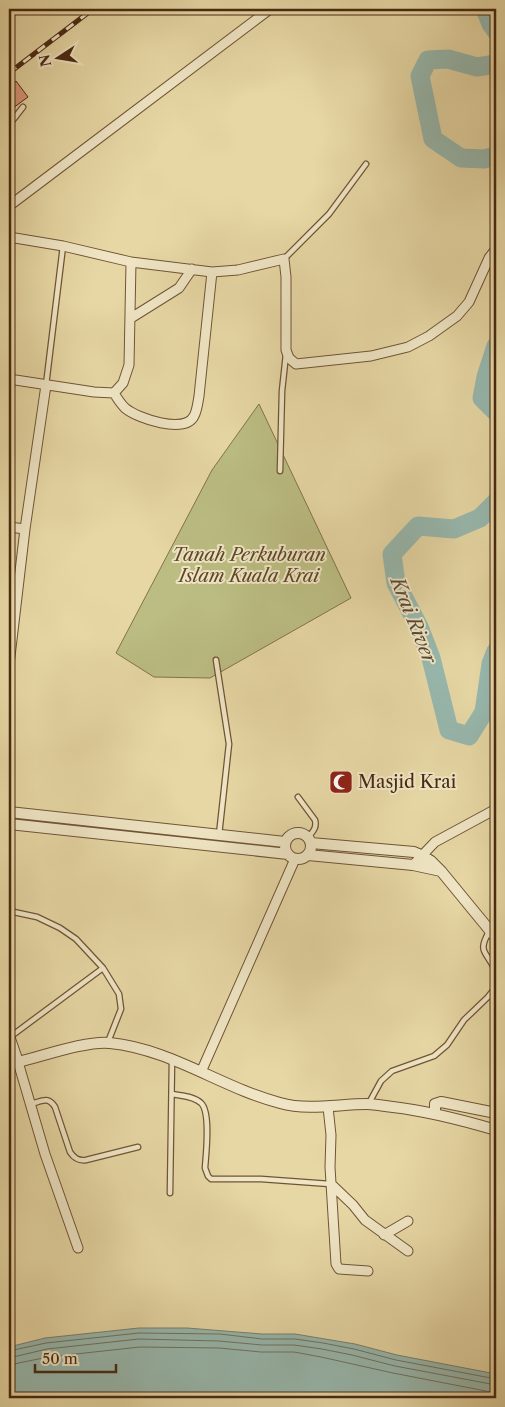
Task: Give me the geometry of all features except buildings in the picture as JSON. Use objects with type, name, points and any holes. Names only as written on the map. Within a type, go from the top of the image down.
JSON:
[{"type":"street","points":[[9,206],[270,9]]},
{"type":"street","points":[[9,237],[63,246],[131,262],[212,272],[238,270],[284,260],[286,277],[286,350],[289,358],[296,364],[371,356],[408,347],[429,336],[457,316],[469,302],[484,268],[496,249]]},
{"type":"street","points":[[114,393],[123,383],[129,365],[131,262]]},
{"type":"street","points":[[131,318],[179,288],[192,269]]},
{"type":"street","points":[[114,393],[125,408],[137,416],[173,425],[186,424],[194,416],[199,396],[212,272]]},
{"type":"street","points":[[9,379],[94,392],[114,393]]},
{"type":"street","points":[[9,665],[25,529],[46,385]]},
{"type":"street","points":[[9,526],[25,529]]},
{"type":"street","points":[[413,865],[421,854],[435,842],[496,809]]},
{"type":"street","points":[[9,812],[285,842]]},
{"type":"street","points":[[9,824],[218,847],[300,859],[308,855],[413,865],[441,871]]},
{"type":"street","points":[[291,857],[285,850],[285,842],[290,835],[298,832],[302,833],[310,841],[421,854],[441,871],[494,932]]},
{"type":"street","points":[[308,855],[310,841]]},
{"type":"street","points":[[201,1072],[291,857]]},
{"type":"street","points":[[9,1037],[45,1154],[78,1248]]},
{"type":"street","points":[[18,1062],[82,1046],[108,1042],[142,1049],[280,1104],[301,1107],[368,1104],[434,1113],[496,1130]]},
{"type":"street","points":[[434,1113],[435,1104],[441,1102],[496,1113]]},
{"type":"street","points":[[328,1107],[337,1267],[345,1271],[368,1271]]},
{"type":"street","points":[[331,1184],[353,1205],[365,1220],[408,1251]]},
{"type":"street","points":[[384,1235],[408,1221]]},
{"type":"lane","points":[[9,125],[23,107]]},
{"type":"lane","points":[[284,260],[329,214],[366,164]]},
{"type":"lane","points":[[46,385],[63,246]]},
{"type":"lane","points":[[280,470],[282,391],[286,350]]},
{"type":"lane","points":[[216,660],[230,744],[218,847]]},
{"type":"lane","points":[[298,796],[315,820],[316,829],[310,841]]},
{"type":"lane","points":[[9,911],[37,917],[60,928],[76,939],[103,968],[119,994],[121,1009],[108,1042]]},
{"type":"lane","points":[[494,932],[483,943],[482,948],[496,973]]},
{"type":"lane","points":[[9,1037],[103,968]]},
{"type":"lane","points":[[368,1104],[381,1081],[392,1071],[434,1056],[447,1045],[464,1020],[488,997],[496,986]]},
{"type":"lane","points":[[170,1193],[172,1060]]},
{"type":"lane","points":[[172,1094],[194,1098],[201,1102],[207,1112],[205,1168],[211,1179],[261,1179],[331,1184]]},
{"type":"lane","points":[[31,1104],[46,1099],[51,1101],[55,1107],[70,1152],[79,1160],[86,1160],[138,1147]]},
{"type":"green space","name":"Tanah Perkuburan Islam Kuala Krai","points":[[259,404],[351,598],[210,678],[154,677],[116,653],[212,470]]},
{"type":"water","points":[[139,1328],[187,1328],[262,1334],[295,1334],[355,1344],[397,1355],[496,1374],[496,1398],[9,1398],[9,1347],[45,1338]]},
{"type":"waterway","name":"Krai River","points":[[485,9],[496,31]]},
{"type":"waterway","name":"Krai River","points":[[496,64],[477,67],[448,59],[428,60],[420,76],[433,139],[461,158],[484,159],[496,156]]},
{"type":"waterway","name":"Krai River","points":[[496,346],[486,377],[482,398],[496,412]]},
{"type":"waterway","name":"Krai River","points":[[496,502],[480,518],[454,529],[418,526],[392,554],[396,583],[419,627],[431,658],[449,730],[469,736],[484,712],[491,664],[496,651]]},
{"type":"railway","points":[[9,73],[93,9]]},
{"type":"place","name":"Masjid Krai","points":[[341,782]]}]
